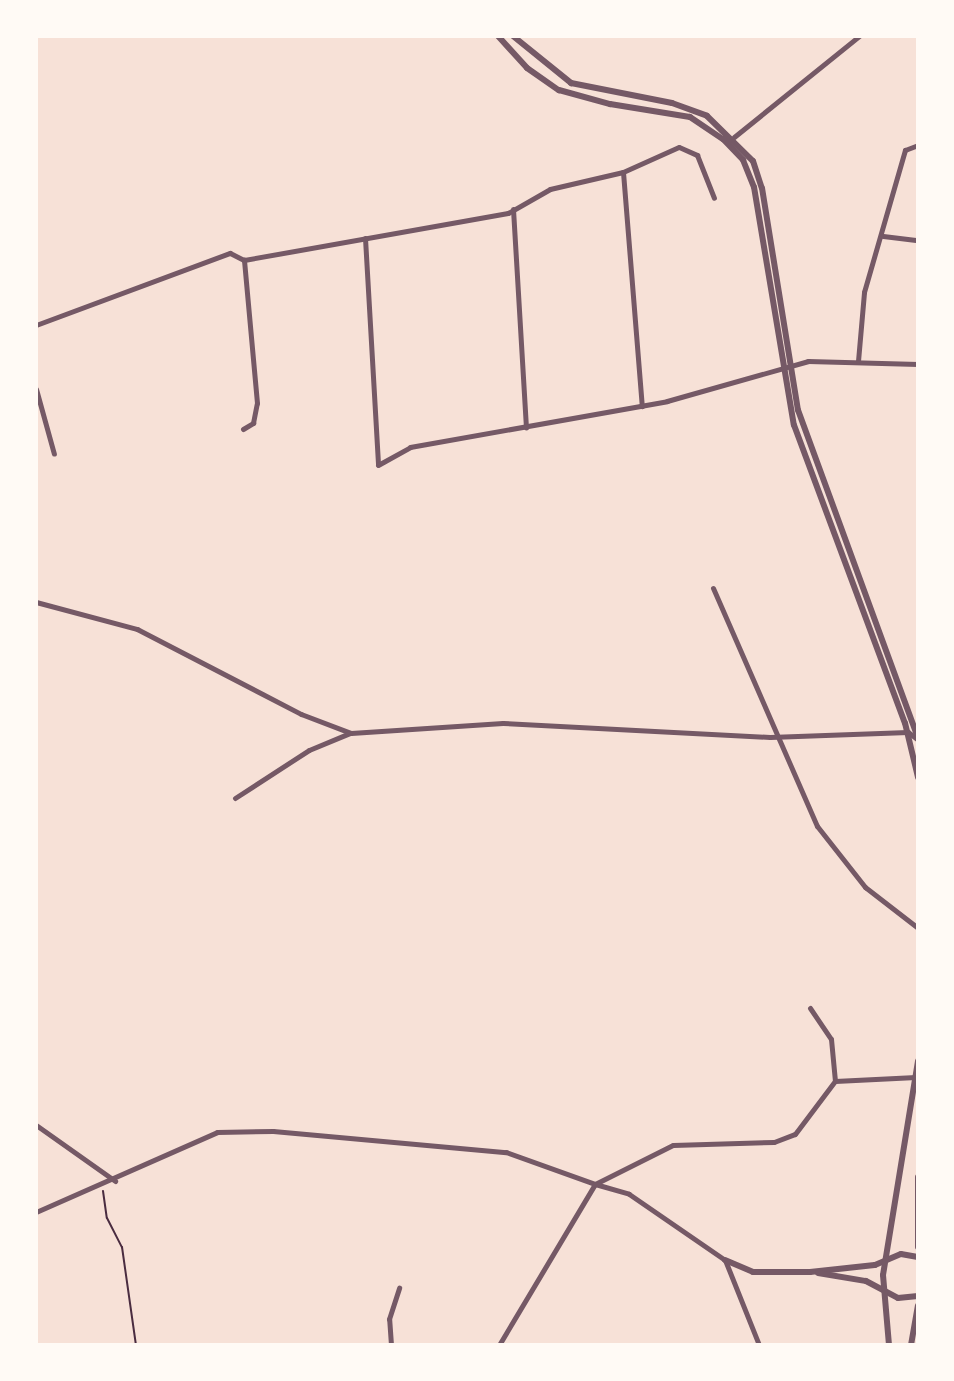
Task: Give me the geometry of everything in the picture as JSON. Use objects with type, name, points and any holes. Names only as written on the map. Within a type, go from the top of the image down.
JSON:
[{"type":"street","points":[[498,36],[527,68],[559,90],[610,104],[690,117],[735,150],[754,187],[806,464],[908,732],[918,777]]},
{"type":"street","points":[[513,36],[571,83],[691,108],[734,137],[759,177],[786,369],[805,433],[918,739]]},
{"type":"street","points":[[734,137],[859,36]]},
{"type":"street","points":[[858,361],[864,292],[883,236],[905,150],[918,145]]},
{"type":"street","points":[[36,325],[103,304],[217,256],[230,253],[244,260],[513,208],[550,189],[623,172],[679,147],[689,149],[702,164],[714,198]]},
{"type":"street","points":[[623,172],[642,406]]},
{"type":"street","points":[[513,208],[526,428]]},
{"type":"street","points":[[883,236],[918,240]]},
{"type":"street","points":[[365,238],[378,465],[410,447],[642,406],[786,369],[858,361],[918,364]]},
{"type":"street","points":[[243,429],[253,423],[257,403],[244,260]]},
{"type":"street","points":[[36,389],[54,454]]},
{"type":"street","points":[[713,588],[775,737],[817,826],[865,887],[918,928]]},
{"type":"street","points":[[36,602],[137,629],[301,714],[351,733]]},
{"type":"street","points":[[235,798],[309,750],[351,733],[503,723],[775,737],[908,732],[918,739]]},
{"type":"street","points":[[499,1345],[595,1184],[673,1145],[787,1138],[802,1128],[835,1081],[831,1039],[810,1008]]},
{"type":"street","points":[[889,1345],[887,1289],[883,1275],[889,1261],[918,1061]]},
{"type":"street","points":[[835,1081],[916,1076]]},
{"type":"street","points":[[36,1125],[115,1181]]},
{"type":"street","points":[[36,1212],[115,1181],[201,1137],[273,1131],[506,1152],[629,1194],[725,1260],[753,1272],[810,1272],[889,1261],[901,1254],[918,1257]]},
{"type":"street","points":[[918,1177],[918,1247]]},
{"type":"street","points":[[725,1260],[759,1345]]},
{"type":"street","points":[[810,1272],[887,1289],[898,1298],[918,1296]]},
{"type":"street","points":[[391,1345],[389,1319],[399,1288]]},
{"type":"street","points":[[911,1345],[918,1306]]},
{"type":"path","points":[[102,1186],[107,1218],[122,1247],[136,1345]]}]
